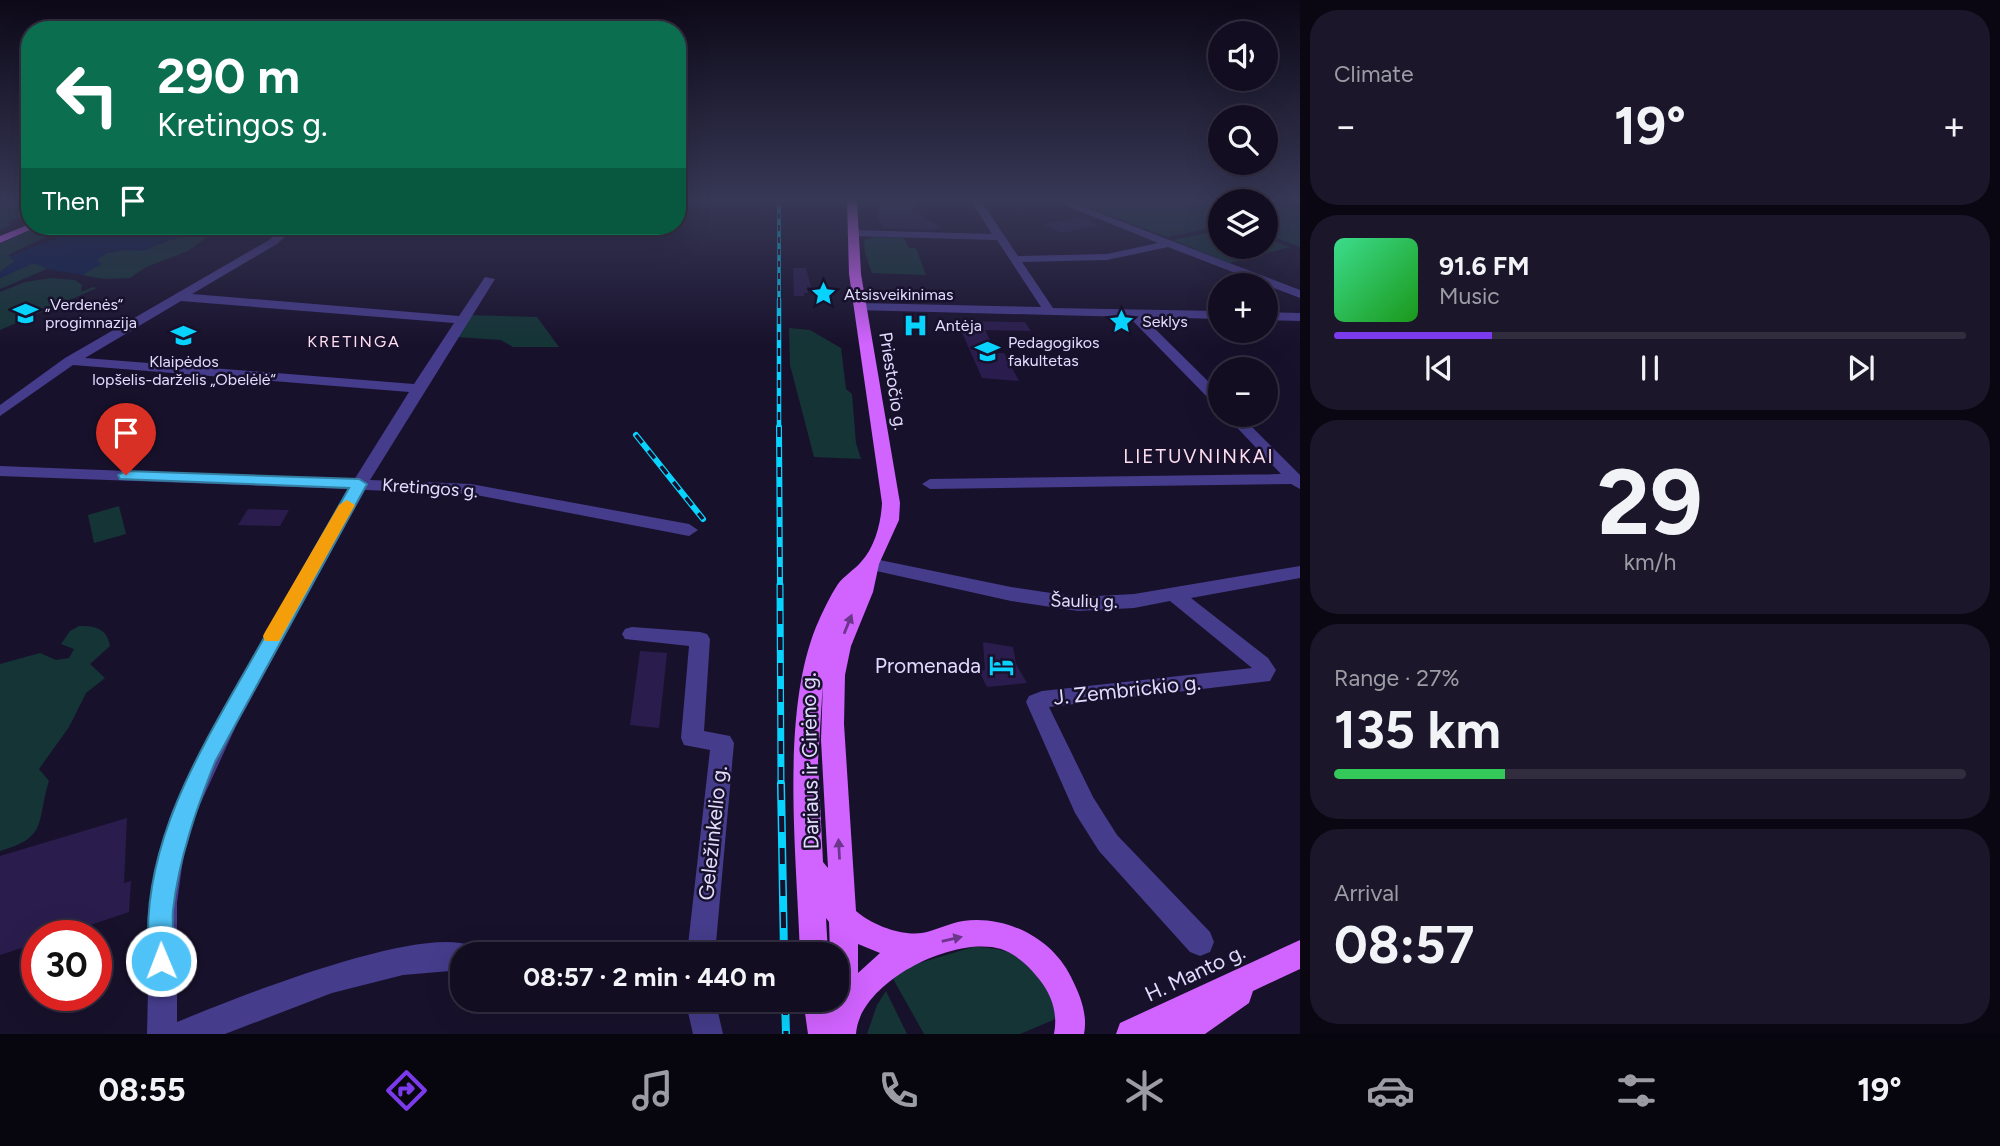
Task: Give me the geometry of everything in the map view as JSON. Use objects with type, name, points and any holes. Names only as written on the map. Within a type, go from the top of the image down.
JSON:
[{"type":"main road","name":"Priestočio g.","points":[[854,249],[859,307],[891,503],[886,533],[870,564]]},
{"type":"main road","name":"Dariaus ir Girėno g.","points":[[814,942],[806,761],[813,675],[826,627],[846,587],[870,564]]},
{"type":"main road","name":"Dariaus ir Girėno g.","points":[[835,1029],[842,917],[833,734],[834,675],[840,646],[868,580],[870,564]]},
{"type":"main road","points":[[811,858],[823,893],[832,908],[842,917],[867,935],[889,944],[919,947]]},
{"type":"main road","points":[[825,1012],[835,1029],[878,972],[919,947],[969,935],[992,934],[1028,949],[1051,970],[1062,988],[1071,1028],[1069,1034]]},
{"type":"main road","name":"H. Manto g.","points":[[1131,1034],[1291,959]]},
{"type":"main road","name":"H. Manto g.","points":[[1179,1034],[1291,959]]},
{"type":"street","points":[[0,412],[70,361],[261,249]]},
{"type":"street","points":[[1010,249],[1050,312]]},
{"type":"street","points":[[1016,259],[1095,258],[1147,249]]},
{"type":"street","points":[[1187,249],[1300,294]]},
{"type":"street","points":[[162,1034],[161,912],[170,858],[205,760],[359,484],[489,279]]},
{"type":"street","points":[[179,297],[462,320]]},
{"type":"street","points":[[859,307],[1208,315]]},
{"type":"street","points":[[1133,314],[1208,390]]},
{"type":"street","points":[[1278,316],[1300,317]]},
{"type":"street","points":[[70,361],[419,389]]},
{"type":"street","points":[[1244,427],[1298,482]]},
{"type":"street","name":"Kretingos g.","points":[[0,471],[359,484],[491,492],[689,530]]},
{"type":"street","points":[[930,484],[1298,482]]},
{"type":"street","name":"Šaulių g.","points":[[870,564],[1046,601],[1078,604],[1134,601],[1300,572]]},
{"type":"street","name":"J. Zembrickio g.","points":[[1174,594],[1261,664],[1265,670],[1262,675],[1042,699],[1037,702],[1046,729],[1084,805],[1108,843],[1200,942]]},
{"type":"street","name":"Geležinkelio g.","points":[[632,634],[700,639],[692,738],[722,743],[702,942]]},
{"type":"street","points":[[185,1034],[332,979],[403,961],[450,957]]},
{"type":"street","points":[[703,1012],[708,1034]]},
{"type":"green space","points":[[0,249],[20,249],[8,255],[15,261],[0,272]]},
{"type":"green space","points":[[129,249],[190,249],[146,267],[130,278],[104,279],[82,275],[101,264],[96,260],[107,253]]},
{"type":"green space","points":[[865,249],[916,249],[926,275],[872,273]]},
{"type":"green space","points":[[1220,259],[1245,259],[1230,263]]},
{"type":"green space","points":[[30,264],[39,264],[47,269],[0,289],[0,278]]},
{"type":"green space","name":"„Verdenės“ progimnazija","points":[[51,278],[75,280],[82,285],[81,292],[97,288],[0,330],[0,292],[25,282]]},
{"type":"green space","points":[[470,315],[537,317],[559,347],[513,347],[501,340],[457,337]]},
{"type":"green space","points":[[789,328],[810,330],[841,348],[846,389],[852,394],[856,443],[861,459],[814,457],[790,365]]},
{"type":"green space","points":[[119,506],[126,534],[94,543],[88,515]]},
{"type":"green space","points":[[79,626],[95,628],[106,635],[110,646],[90,664],[105,678],[86,693],[69,727],[39,769],[49,781],[41,817],[34,834],[16,846],[0,851],[0,664],[40,653],[56,660],[69,658],[74,649],[61,644],[70,631]]},
{"type":"green space","points":[[973,947],[1006,952],[1036,967],[1052,988],[1058,1018],[1020,1034],[924,1034],[892,977],[916,964]]},
{"type":"green space","points":[[886,991],[907,1034],[867,1034],[877,1005]]},
{"type":"water","points":[[29,249],[147,249],[107,253],[97,260],[101,264],[82,275],[47,269],[34,263],[0,278],[0,272],[15,261],[9,257]]},
{"type":"building","points":[[793,268],[806,268],[811,287],[807,286],[808,293],[804,293],[804,296],[794,296]]},
{"type":"building","name":"Pedagogikos fakultetas","points":[[957,321],[1025,322],[1031,331],[985,330],[997,353],[1004,353],[1019,381],[982,378]]},
{"type":"building","points":[[248,509],[289,510],[280,526],[238,525]]},
{"type":"building","name":"Promenada","points":[[983,642],[1013,647],[1016,664],[1027,683],[987,687],[979,671],[985,670]]},
{"type":"building","points":[[640,651],[667,653],[659,728],[630,725]]},
{"type":"building","points":[[127,818],[124,883],[131,881],[129,912],[105,920],[21,920],[21,948],[0,955],[0,856]]},
{"type":"railway","points":[[779,249],[779,427]]},
{"type":"railway","points":[[779,427],[780,587]]},
{"type":"railway","points":[[636,435],[703,519]]},
{"type":"railway","points":[[780,585],[781,785]]},
{"type":"railway","points":[[781,784],[784,942]]},
{"type":"railway","points":[[785,1012],[786,1034]]},
{"type":"slow traffic","points":[[272,636],[347,505]]},
{"type":"place","name":"Atsisveikinimas","points":[[824,294]]},
{"type":"place","name":"„Verdenės“ progimnazija","points":[[25,313]]},
{"type":"place","name":"Seklys","points":[[1122,321]]},
{"type":"place","name":"Antėja","points":[[915,325]]},
{"type":"place","name":"Klaipėdos lopšelis-darželis „Obelėlė“","points":[[184,335]]},
{"type":"place","name":"Pedagogikos fakultetas","points":[[988,351]]},
{"type":"place","name":"Promenada","points":[[1001,666]]},
{"type":"district","name":"KRETINGA","points":[[354,341]]},
{"type":"district","name":"LIETUVNINKAI","points":[[1199,456]]},
{"type":"route","points":[[126,475],[359,484],[205,760],[170,858],[161,912],[161,961]]}]
